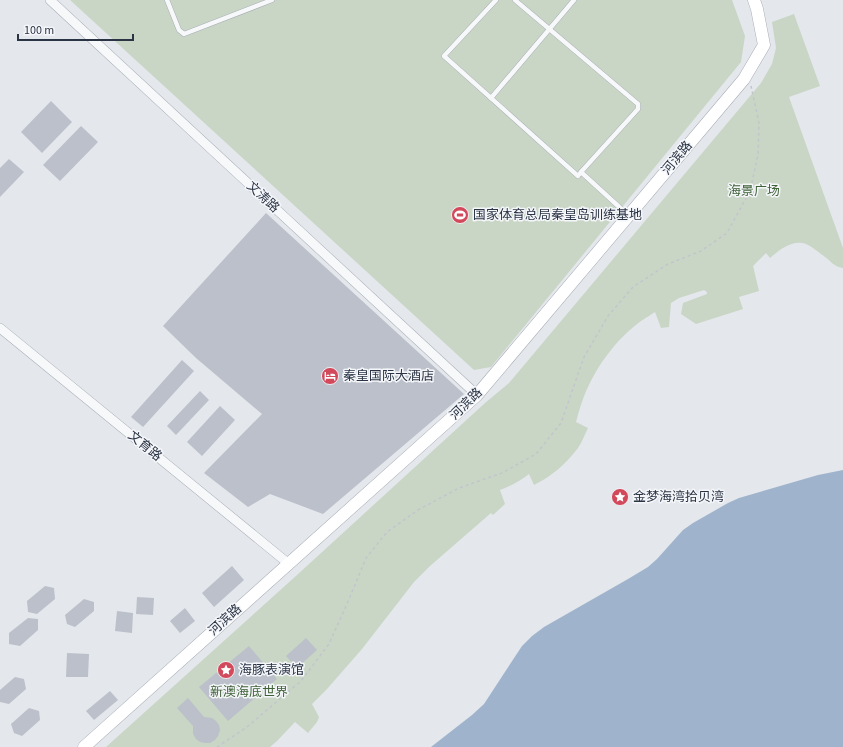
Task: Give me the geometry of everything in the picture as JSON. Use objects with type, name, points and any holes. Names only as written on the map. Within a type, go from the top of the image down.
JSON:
[{"type":"street","name":"文涛路","points":[[50,0],[477,395]]},
{"type":"street","name":"河滨路","points":[[84,747],[477,395],[744,79],[764,45],[758,9],[754,0]]},
{"type":"street","name":"文育路","points":[[0,328],[289,564]]},
{"type":"lane","points":[[168,0],[179,30],[184,34],[272,0]]},
{"type":"lane","points":[[496,0],[444,56],[578,176],[638,109],[638,104],[549,30],[516,0]]},
{"type":"lane","points":[[491,98],[574,0]]},
{"type":"lane","points":[[581,172],[628,216]]},
{"type":"path","points":[[217,747],[247,727],[301,681],[329,644],[366,558],[387,532],[418,510],[458,488],[502,473],[536,454],[561,423],[584,357],[608,316],[633,287],[668,264],[701,251],[727,233],[750,192],[758,155],[759,124],[751,87]]},
{"type":"green space","name":"国家体育总局秦皇岛训练基地","points":[[70,0],[732,0],[745,36],[741,62],[491,367],[474,370]]},
{"type":"green space","name":"海景广场","points":[[794,14],[820,86],[789,97],[843,248],[843,268],[835,265],[806,244],[791,244],[770,258],[766,253],[753,266],[759,291],[739,297],[743,309],[696,324],[681,314],[683,303],[707,294],[704,290],[679,298],[671,303],[669,327],[661,328],[655,312],[639,322],[614,346],[596,371],[587,389],[576,422],[588,428],[573,454],[553,474],[534,485],[529,474],[508,487],[500,490],[505,504],[493,515],[491,513],[430,566],[414,582],[362,649],[312,704],[319,717],[308,733],[295,722],[270,747],[106,747],[485,403],[509,383],[761,83],[772,64],[776,48],[772,22]]},
{"type":"water","points":[[843,470],[843,747],[431,747],[484,704],[522,646],[532,636],[544,627],[648,567],[683,530],[693,523],[739,498],[818,475]]},
{"type":"building","points":[[51,101],[72,122],[42,153],[21,132]]},
{"type":"building","points":[[81,126],[98,142],[60,181],[43,165]]},
{"type":"building","points":[[9,159],[24,172],[0,197],[0,168]]},
{"type":"building","name":"秦皇国际大酒店","points":[[266,213],[464,394],[323,514],[270,494],[248,507],[204,473],[262,414],[196,358],[163,326]]},
{"type":"building","points":[[182,360],[194,371],[143,427],[131,417]]},
{"type":"building","points":[[200,391],[209,400],[176,435],[167,426]]},
{"type":"building","points":[[220,406],[235,420],[202,456],[187,442]]},
{"type":"building","points":[[232,566],[244,580],[214,607],[202,593]]},
{"type":"building","points":[[45,586],[54,588],[55,599],[37,614],[28,612],[27,601]]},
{"type":"building","points":[[137,597],[154,598],[153,615],[136,614]]},
{"type":"building","points":[[84,599],[94,602],[94,611],[75,627],[67,624],[65,615]]},
{"type":"building","points":[[185,608],[195,621],[180,633],[170,621]]},
{"type":"building","points":[[117,611],[133,613],[132,633],[115,631]]},
{"type":"building","points":[[28,618],[38,619],[38,630],[20,646],[9,644],[9,633]]},
{"type":"building","points":[[306,638],[317,650],[297,668],[286,656]]},
{"type":"building","points":[[249,646],[277,679],[228,721],[199,687]]},
{"type":"building","points":[[67,653],[89,654],[88,677],[66,677]]},
{"type":"building","points":[[15,677],[24,679],[26,689],[9,704],[0,702],[0,690]]},
{"type":"building","points":[[110,691],[118,700],[94,720],[86,711]]},
{"type":"building","points":[[188,698],[204,717],[212,718],[219,725],[220,730],[218,736],[210,743],[200,742],[196,739],[193,734],[193,726],[177,708]]},
{"type":"building","points":[[29,708],[39,711],[40,720],[22,736],[14,733],[11,724]]},
{"type":"place","name":"国家体育总局秦皇岛训练基地","points":[[460,215]]},
{"type":"place","name":"秦皇国际大酒店","points":[[330,376]]},
{"type":"place","name":"金梦海湾拾贝湾","points":[[620,497]]},
{"type":"place","name":"海豚表演馆","points":[[226,670]]},
{"type":"park label","name":"新澳海底世界","points":[[249,692]]}]
